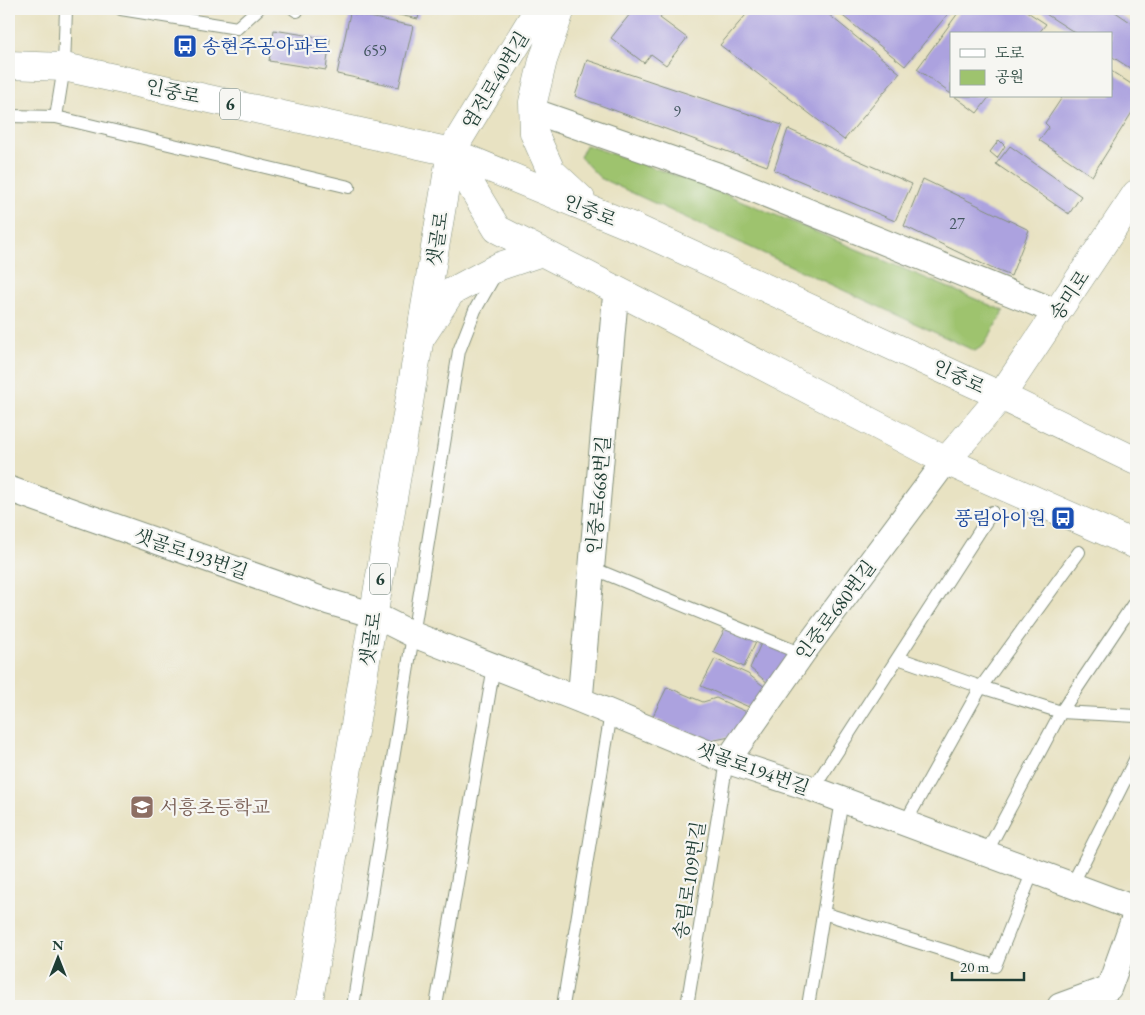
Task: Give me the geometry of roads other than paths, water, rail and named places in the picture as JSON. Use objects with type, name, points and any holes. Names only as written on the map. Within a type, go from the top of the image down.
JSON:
[{"type":"main road","points":[[561,9],[543,60],[533,102],[534,133],[551,171],[595,212]]},
{"type":"main road","name":"염전로40번길","points":[[451,152],[533,11]]},
{"type":"main road","name":"인중로","points":[[9,65],[64,67],[451,152],[633,228],[1002,396],[1136,462]]},
{"type":"main road","points":[[451,152],[497,230],[946,461],[1136,545]]},
{"type":"main road","name":"샛골로","points":[[308,1006],[451,152]]},
{"type":"main road","name":"송미로","points":[[946,461],[1002,396],[1136,194]]},
{"type":"main road","points":[[420,339],[451,292],[500,266],[542,252]]},
{"type":"street","points":[[533,111],[723,177],[1057,312]]},
{"type":"street","name":"인중로668번길","points":[[580,700],[616,290]]},
{"type":"street","name":"인중로680번길","points":[[728,761],[802,654],[946,461]]},
{"type":"street","name":"샛골로193번길","points":[[9,489],[329,602],[374,615]]},
{"type":"street","name":"샛골로194번길","points":[[374,615],[412,634],[611,712],[728,761],[813,789],[1136,909]]},
{"type":"street","points":[[1060,1006],[1109,988],[1136,913]]},
{"type":"lane","points":[[56,117],[64,67],[66,9]]},
{"type":"lane","points":[[122,9],[168,12],[237,28],[258,9]]},
{"type":"lane","points":[[9,116],[56,117],[349,187]]},
{"type":"lane","points":[[353,1006],[459,352],[475,310],[500,266]]},
{"type":"lane","points":[[813,789],[992,512]]},
{"type":"lane","points":[[905,823],[981,687],[1078,552]]},
{"type":"lane","points":[[592,568],[802,654]]},
{"type":"lane","points":[[986,853],[1061,712],[1136,600]]},
{"type":"lane","points":[[898,658],[1061,712],[1136,716]]},
{"type":"lane","points":[[436,1006],[494,666]]},
{"type":"lane","points":[[563,1006],[611,712]]},
{"type":"lane","points":[[1072,885],[1136,758]]},
{"type":"lane","name":"송림로109번길","points":[[687,1006],[728,761]]},
{"type":"lane","points":[[808,1006],[842,800]]},
{"type":"lane","points":[[823,913],[995,966],[1033,871]]},
{"type":"place","name":"송현주공아파트","points":[[185,46]]},
{"type":"place","name":"풍림아이원","points":[[1063,518]]},
{"type":"place","name":"서흥초등학교","points":[[142,807]]}]
